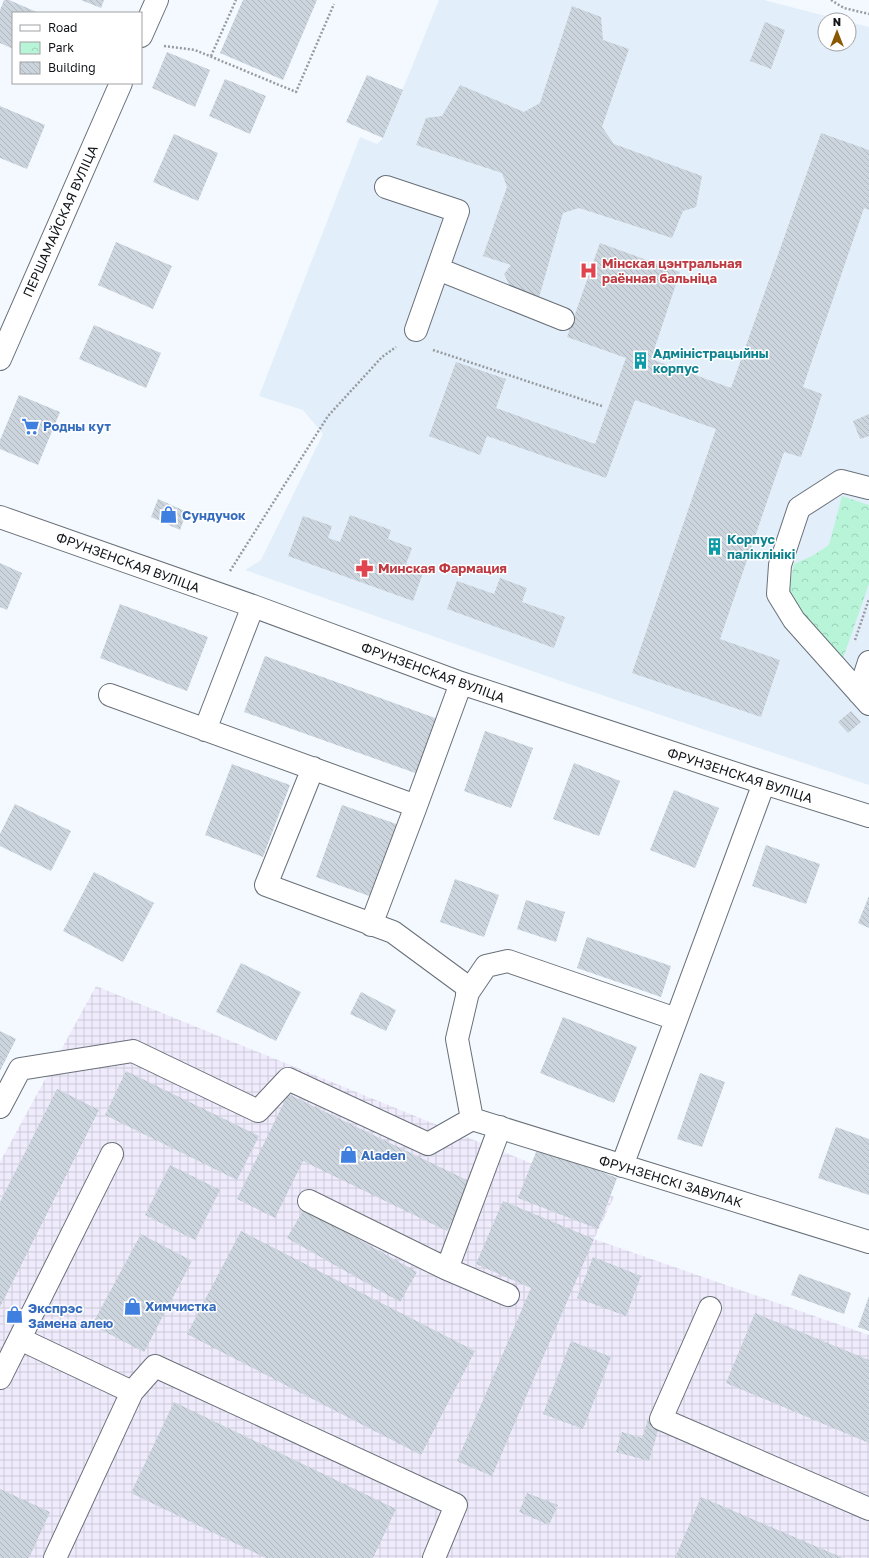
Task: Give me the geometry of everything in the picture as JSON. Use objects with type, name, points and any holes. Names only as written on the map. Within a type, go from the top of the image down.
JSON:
[{"type":"street","points":[[142,34],[157,0]]},
{"type":"street","name":"ПЕРШАМАЙСКАЯ ВУЛІЦА","points":[[0,360],[121,84]]},
{"type":"street","points":[[386,187],[458,211],[438,269],[409,337]]},
{"type":"street","points":[[438,269],[563,318]]},
{"type":"street","points":[[864,698],[794,620],[778,594],[780,565],[799,508],[841,481],[869,488]]},
{"type":"street","name":"ФРУНЗЕНСКАЯ ВУЛІЦА","points":[[0,517],[253,606],[461,683],[869,816]]},
{"type":"street","points":[[205,730],[253,606]]},
{"type":"street","points":[[864,698],[869,662]]},
{"type":"street","points":[[371,925],[461,683]]},
{"type":"street","points":[[110,695],[416,806]]},
{"type":"street","points":[[0,1107],[20,1069],[133,1051],[258,1111],[288,1079],[428,1144],[472,1119],[456,1039],[468,988],[393,932],[266,886],[314,768]]},
{"type":"street","points":[[622,1166],[764,783]]},
{"type":"street","points":[[467,994],[486,966],[508,961],[676,1019]]},
{"type":"street","name":"ФРУНЗЕНСКІ ЗАВУЛАК","points":[[472,1119],[869,1242]]},
{"type":"street","points":[[447,1269],[500,1127]]},
{"type":"street","points":[[0,1378],[112,1154]]},
{"type":"street","points":[[309,1201],[447,1269],[508,1295]]},
{"type":"street","points":[[710,1308],[661,1419],[869,1509]]},
{"type":"street","points":[[20,1339],[132,1392]]},
{"type":"street","points":[[55,1558],[132,1392],[155,1366],[456,1505],[434,1558]]},
{"type":"path","points":[[211,56],[236,0]]},
{"type":"path","points":[[831,0],[844,8],[869,14]]},
{"type":"path","points":[[163,46],[195,50],[296,92],[334,4]]},
{"type":"path","points":[[228,573],[328,416],[382,357],[409,337]]},
{"type":"path","points":[[432,349],[602,406]]},
{"type":"path","points":[[843,676],[869,599]]},
{"type":"shaded area","name":"Мінская цэнтральная раённая бальніца","points":[[439,0],[764,0],[817,14],[817,52],[857,52],[857,24],[869,27],[869,785],[569,684],[245,570],[261,560],[323,434],[303,410],[259,396],[360,137],[377,144],[383,138]]},
{"type":"shaded area","points":[[96,986],[614,1197],[594,1239],[869,1335],[869,1558],[0,1558],[0,1162]]},
{"type":"green space","points":[[842,496],[869,505],[869,584],[841,664],[804,616],[789,590],[794,564],[812,556],[829,545]]},
{"type":"building","points":[[4,0],[9,0],[37,12],[12,12],[12,49],[0,43],[0,10]]},
{"type":"building","points":[[81,0],[104,0],[101,8]]},
{"type":"building","points":[[243,0],[317,0],[283,80],[220,53]]},
{"type":"building","points":[[572,6],[601,17],[603,40],[629,49],[602,127],[614,144],[702,176],[696,207],[683,211],[672,238],[579,208],[563,213],[538,301],[512,291],[504,274],[511,265],[483,256],[507,187],[502,173],[416,145],[426,118],[442,116],[460,85],[524,112],[540,103]]},
{"type":"building","points":[[765,22],[785,30],[771,69],[750,61]]},
{"type":"building","points":[[167,52],[210,70],[195,107],[152,88]]},
{"type":"building","points":[[367,75],[403,90],[383,138],[346,122]]},
{"type":"building","points":[[225,79],[266,96],[250,134],[209,116]]},
{"type":"building","points":[[0,106],[45,125],[27,169],[0,158]]},
{"type":"building","points":[[821,133],[869,150],[869,210],[864,208],[803,387],[822,394],[812,426],[801,457],[784,452],[720,639],[780,660],[761,717],[632,673],[716,429],[635,400],[606,478],[487,436],[480,455],[429,436],[456,362],[506,379],[496,408],[595,444],[626,358],[567,337],[600,243],[680,272],[651,359],[731,388]]},
{"type":"building","points":[[174,134],[218,153],[198,201],[153,182]]},
{"type":"building","points":[[116,242],[172,266],[153,309],[98,285]]},
{"type":"building","points":[[94,325],[161,353],[146,388],[79,359]]},
{"type":"building","name":"Родны кут","points":[[19,395],[60,412],[38,465],[0,449],[0,440]]},
{"type":"building","points":[[869,414],[869,436],[860,439],[853,421]]},
{"type":"building","name":"Сундучок","points":[[158,499],[187,512],[180,530],[151,517]]},
{"type":"building","points":[[350,515],[391,530],[388,539],[412,548],[406,564],[424,570],[413,601],[288,556],[303,516],[332,526],[328,538],[340,542]]},
{"type":"building","points":[[0,563],[22,573],[7,610],[0,607]]},
{"type":"building","points":[[500,578],[527,588],[522,602],[565,617],[554,648],[447,609],[457,581],[494,594]]},
{"type":"building","points":[[120,604],[208,637],[187,691],[100,658]]},
{"type":"building","points":[[265,656],[438,719],[418,774],[244,712]]},
{"type":"building","points":[[851,711],[861,722],[848,733],[838,722]]},
{"type":"building","points":[[485,731],[533,748],[511,808],[464,791]]},
{"type":"building","points":[[574,763],[620,781],[599,836],[553,819]]},
{"type":"building","points":[[232,764],[290,785],[263,857],[205,835]]},
{"type":"building","points":[[674,790],[719,808],[695,868],[650,850]]},
{"type":"building","points":[[15,804],[71,831],[51,871],[0,846],[0,834]]},
{"type":"building","points":[[342,805],[402,826],[375,898],[316,877]]},
{"type":"building","points":[[766,845],[820,864],[806,904],[752,886]]},
{"type":"building","points":[[94,872],[154,903],[123,962],[63,931]]},
{"type":"building","points":[[455,879],[499,895],[484,937],[440,922]]},
{"type":"building","points":[[869,896],[869,928],[858,923]]},
{"type":"building","points":[[526,900],[565,912],[556,942],[517,929]]},
{"type":"building","points":[[587,937],[671,966],[661,997],[577,968]]},
{"type":"building","points":[[241,963],[301,992],[276,1041],[216,1012]]},
{"type":"building","points":[[361,992],[396,1010],[386,1031],[350,1014]]},
{"type":"building","points":[[563,1017],[637,1047],[614,1103],[540,1073]]},
{"type":"building","points":[[0,1031],[16,1039],[0,1071]]},
{"type":"building","points":[[126,1071],[259,1136],[237,1180],[105,1115]]},
{"type":"building","points":[[700,1073],[725,1082],[702,1147],[677,1139]]},
{"type":"building","points":[[57,1089],[99,1110],[0,1307],[0,1202]]},
{"type":"building","points":[[288,1094],[471,1182],[447,1231],[303,1161],[275,1218],[237,1199]]},
{"type":"building","points":[[836,1127],[869,1139],[869,1195],[818,1178]]},
{"type":"building","points":[[538,1147],[617,1178],[598,1229],[518,1198]]},
{"type":"building","points":[[170,1165],[220,1190],[195,1240],[145,1215]]},
{"type":"building","points":[[503,1201],[594,1239],[492,1476],[457,1461],[531,1288],[476,1264]]},
{"type":"building","points":[[304,1209],[417,1272],[400,1302],[287,1238]]},
{"type":"building","points":[[241,1231],[475,1351],[421,1455],[187,1334]]},
{"type":"building","points":[[141,1234],[192,1261],[144,1352],[92,1325]]},
{"type":"building","points":[[593,1257],[641,1276],[626,1316],[577,1298]]},
{"type":"building","points":[[799,1274],[851,1293],[844,1314],[791,1295]]},
{"type":"building","points":[[869,1296],[869,1331],[858,1327]]},
{"type":"building","points":[[755,1313],[869,1360],[869,1443],[726,1383]]},
{"type":"building","points":[[571,1341],[611,1357],[583,1429],[543,1414]]},
{"type":"building","points":[[174,1402],[396,1509],[373,1558],[266,1558],[131,1493]]},
{"type":"building","points":[[648,1419],[660,1424],[649,1461],[616,1452],[622,1432],[642,1438]]},
{"type":"building","points":[[0,1489],[50,1512],[29,1558],[0,1558]]},
{"type":"building","points":[[527,1493],[558,1505],[549,1525],[519,1512]]},
{"type":"building","points":[[701,1497],[843,1558],[675,1558]]},
{"type":"place","name":"Мінская цэнтральная раённая бальніца","points":[[589,270]]},
{"type":"place","name":"Адміністрацыйны корпус","points":[[640,360]]},
{"type":"place","name":"Родны кут","points":[[30,426]]},
{"type":"place","name":"Сундучок","points":[[169,515]]},
{"type":"place","name":"Корпус паліклінікі","points":[[714,546]]},
{"type":"place","name":"Минская Фармация","points":[[365,568]]},
{"type":"place","name":"Aladen","points":[[348,1155]]},
{"type":"place","name":"Химчистка","points":[[132,1306]]},
{"type":"place","name":"Экспрэс Замена алею","points":[[15,1315]]}]
